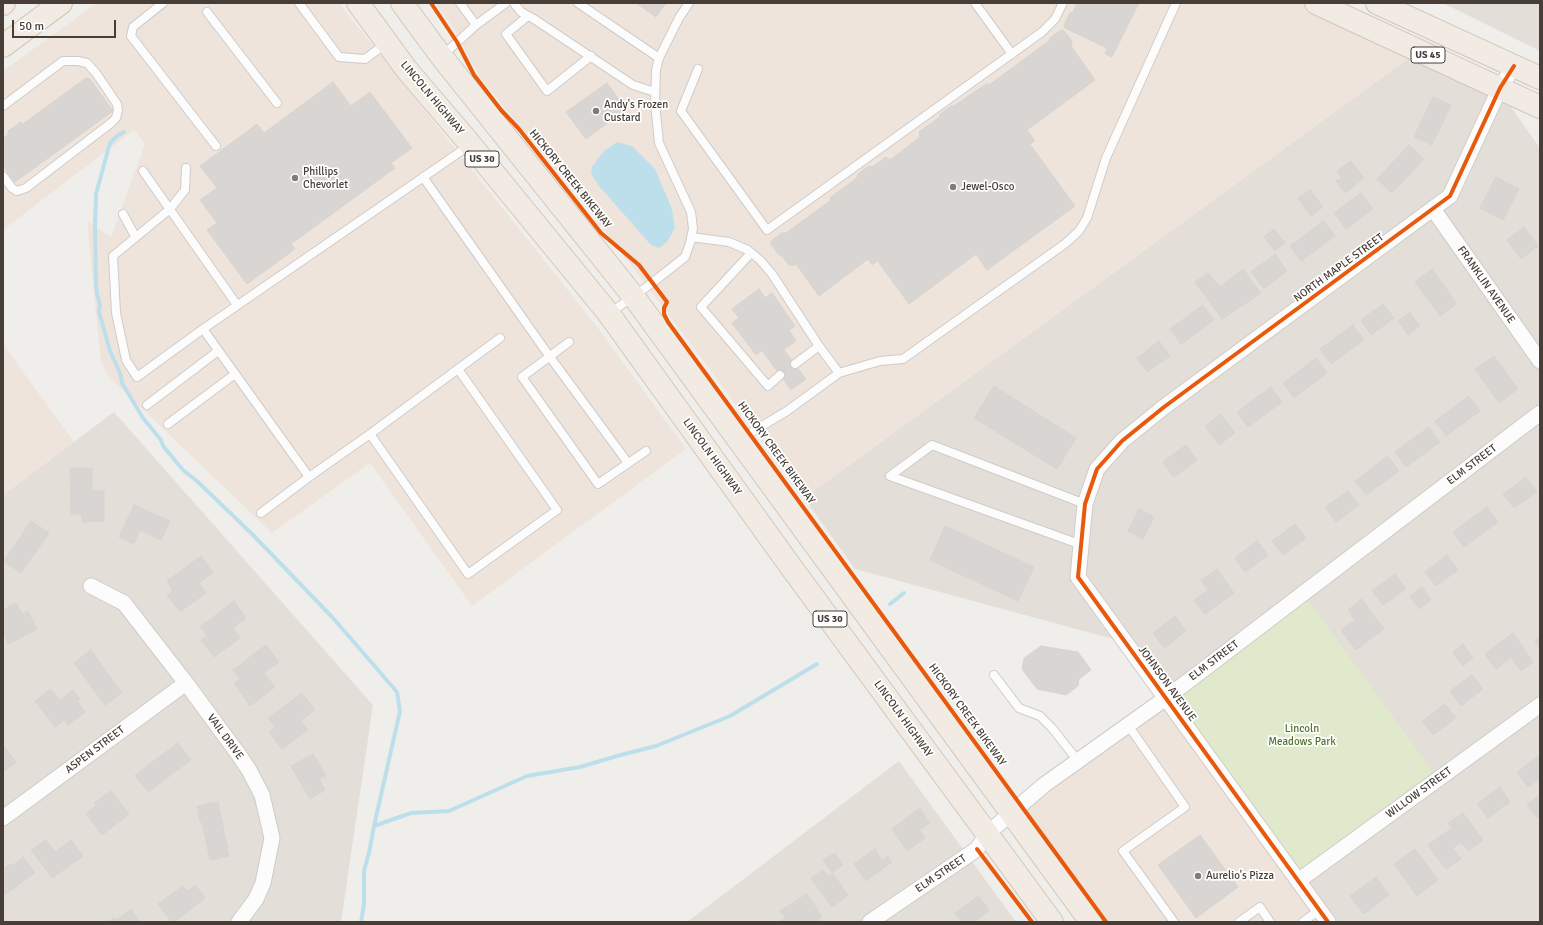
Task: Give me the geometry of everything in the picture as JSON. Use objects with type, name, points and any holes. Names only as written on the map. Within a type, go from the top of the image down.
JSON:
[{"type":"main road","points":[[3,46],[61,3]]},
{"type":"main road","name":"LINCOLN HIGHWAY","points":[[358,3],[407,70],[471,145],[609,314],[791,567],[1052,922]]},
{"type":"main road","name":"US 30","points":[[402,3],[441,56],[634,297],[1091,922]]},
{"type":"main road","name":"US 45","points":[[1316,3],[1540,107]]},
{"type":"main road","name":"US 45","points":[[1377,3],[1540,78]]},
{"type":"street","name":"NORTH MAPLE STREET","points":[[1122,441],[1164,407],[1450,196],[1500,88],[1514,66]]},
{"type":"street","name":"FRANKLIN AVENUE","points":[[1433,209],[1540,361]]},
{"type":"street","name":"ELM STREET","points":[[870,922],[977,849],[988,833],[1044,785],[1166,698],[1540,413]]},
{"type":"street","name":"JOHNSON AVENUE","points":[[1122,441],[1097,469],[1085,504],[1078,577],[1323,916]]},
{"type":"street","name":"VAIL DRIVE","points":[[91,586],[124,603],[186,683],[249,770],[262,795],[272,838],[262,883],[256,899],[239,922]]},
{"type":"street","name":"ASPEN STREET","points":[[3,818],[186,683]]},
{"type":"street","name":"WILLOW STREET","points":[[1298,881],[1540,705]]},
{"type":"lane","points":[[163,3],[133,27],[131,36],[216,146]]},
{"type":"lane","points":[[299,3],[339,58],[365,59],[388,43]]},
{"type":"lane","points":[[460,3],[476,26]]},
{"type":"lane","points":[[441,56],[506,3]]},
{"type":"lane","points":[[514,3],[521,12],[591,56],[633,85],[655,92]]},
{"type":"lane","points":[[578,3],[659,58]]},
{"type":"lane","points":[[609,314],[634,297],[685,257],[691,237],[693,229],[691,212],[659,143],[655,104],[656,70],[659,58],[679,18],[689,3]]},
{"type":"lane","points":[[975,3],[1012,54]]},
{"type":"lane","points":[[698,69],[681,111],[767,230],[1042,32],[1055,19],[1063,3]]},
{"type":"lane","points":[[739,440],[788,411],[839,373],[880,361],[903,359],[1066,243],[1079,231],[1087,218],[1106,158],[1176,3]]},
{"type":"lane","points":[[207,12],[277,103]]},
{"type":"lane","points":[[528,16],[506,34],[547,91],[591,56]]},
{"type":"lane","points":[[3,106],[63,61],[78,61],[87,63],[100,78],[117,104],[118,110],[116,118],[96,136],[26,188],[17,191],[12,188],[3,176]]},
{"type":"lane","points":[[186,168],[184,190],[170,209],[135,236],[113,256],[116,313],[126,360],[137,377],[202,329],[471,145]]},
{"type":"lane","points":[[143,171],[237,305]]},
{"type":"lane","points":[[423,177],[550,357],[628,464]]},
{"type":"lane","points":[[123,214],[135,236]]},
{"type":"lane","points":[[691,237],[729,242],[751,253],[772,274],[819,346],[839,373]]},
{"type":"lane","points":[[751,253],[700,307],[768,386],[780,376]]},
{"type":"lane","points":[[202,329],[309,477]]},
{"type":"lane","points":[[261,513],[500,338]]},
{"type":"lane","points":[[569,342],[522,377],[598,484],[646,451]]},
{"type":"lane","points":[[795,364],[819,346]]},
{"type":"lane","points":[[147,405],[218,351]]},
{"type":"lane","points":[[370,434],[468,574],[557,510],[458,369]]},
{"type":"lane","points":[[168,424],[235,374]]},
{"type":"lane","points":[[1082,545],[890,476],[932,445],[1085,504]]},
{"type":"lane","points":[[994,675],[1019,708],[1040,716],[1052,728],[1078,761]]},
{"type":"lane","points":[[1128,725],[1185,807],[1123,851],[1174,922]]},
{"type":"lane","points":[[1239,922],[1260,907],[1270,922]]},
{"type":"lane","points":[[1303,922],[1323,916]]},
{"type":"shaded area","points":[[97,3],[339,3],[598,328],[686,449],[472,606],[370,463],[272,533],[108,376],[101,362],[87,221],[111,237],[145,144],[134,130],[3,230],[3,71]]},
{"type":"shaded area","points":[[435,3],[1299,3],[1413,55],[804,498],[709,368],[582,201],[480,78],[454,29]]},
{"type":"shaded area","points":[[1442,3],[1540,3],[1540,51],[1451,7]]},
{"type":"shaded area","points":[[1413,55],[1506,100],[1540,148],[1540,922],[1333,922],[1171,698],[1139,646],[855,569],[804,498]]},
{"type":"shaded area","points":[[3,344],[74,442],[3,495]]},
{"type":"shaded area","points":[[114,412],[373,705],[341,922],[3,922],[3,495]]},
{"type":"shaded area","points":[[1164,704],[1322,922],[1095,922],[1017,815]]},
{"type":"shaded area","points":[[899,761],[1016,922],[687,922]]},
{"type":"green space","name":"Lincoln Meadows Park","points":[[1307,599],[1434,773],[1298,872],[1171,698]]},
{"type":"water","points":[[617,142],[632,146],[655,169],[672,209],[675,228],[667,242],[659,248],[651,245],[599,186],[591,174],[592,167],[603,152]]},
{"type":"building","points":[[636,3],[666,3],[656,17]]},
{"type":"building","points":[[1077,3],[1139,3],[1112,57],[1105,54],[1107,48],[1065,28],[1064,25]]},
{"type":"building","points":[[1061,30],[1064,31],[1072,41],[1071,46],[1095,80],[1027,130],[1035,141],[1030,144],[986,84],[989,85],[1049,41],[1050,38]]},
{"type":"building","points":[[86,78],[90,79],[113,111],[15,182],[3,166],[3,139],[9,134],[8,131],[21,122],[23,124]]},
{"type":"building","name":"Phillips Chevorlet","points":[[333,82],[351,106],[370,92],[412,148],[391,163],[395,168],[291,244],[295,249],[247,284],[207,230],[217,223],[200,200],[217,188],[200,166],[257,124],[264,133]]},
{"type":"building","name":"Andy's Frozen Custard","points":[[607,83],[626,109],[586,139],[566,112]]},
{"type":"building","name":"Jewel-Osco","points":[[986,84],[1075,206],[987,270],[976,254],[909,304],[831,197],[857,178],[858,174],[869,166],[872,167],[886,157],[890,160],[920,137],[919,132],[940,117],[940,114]]},
{"type":"building","points":[[1433,97],[1451,105],[1432,145],[1414,137]]},
{"type":"building","points":[[1409,145],[1424,159],[1392,193],[1377,179]]},
{"type":"building","points":[[1351,161],[1364,178],[1345,193],[1336,181],[1342,178],[1337,171]]},
{"type":"building","points":[[1496,177],[1519,189],[1503,220],[1480,208]]},
{"type":"building","points":[[1310,190],[1323,207],[1311,216],[1298,198]]},
{"type":"building","points":[[1361,193],[1373,209],[1346,229],[1334,213]]},
{"type":"building","points":[[831,197],[877,261],[872,265],[868,259],[819,296],[796,264],[793,266],[789,265],[782,256],[779,255],[771,244],[771,241],[782,233],[786,233],[830,201]]},
{"type":"building","points":[[1324,221],[1335,236],[1301,261],[1290,246]]},
{"type":"building","points":[[1524,227],[1538,246],[1521,259],[1507,240]]},
{"type":"building","points":[[1274,229],[1285,243],[1275,251],[1264,237]]},
{"type":"building","points":[[1275,254],[1287,271],[1264,289],[1251,272]]},
{"type":"building","points":[[1243,269],[1261,293],[1222,319],[1195,282],[1208,273],[1220,287]]},
{"type":"building","points":[[1432,269],[1457,304],[1440,316],[1415,282]]},
{"type":"building","points":[[759,289],[765,298],[772,293],[795,326],[789,330],[796,341],[769,360],[762,350],[756,355],[732,323],[739,318],[732,309]]},
{"type":"building","points":[[1383,304],[1394,318],[1371,335],[1361,320]]},
{"type":"building","points":[[1203,305],[1214,320],[1181,344],[1170,329]]},
{"type":"building","points":[[1410,313],[1420,326],[1408,335],[1398,321]]},
{"type":"building","points":[[1353,325],[1364,340],[1331,364],[1320,349]]},
{"type":"building","points":[[1159,341],[1170,356],[1147,372],[1137,358]]},
{"type":"building","points":[[784,350],[806,379],[791,390],[769,360]]},
{"type":"building","points":[[1494,356],[1518,389],[1499,403],[1475,369]]},
{"type":"building","points":[[1316,358],[1327,373],[1294,398],[1283,383]]},
{"type":"building","points":[[994,386],[1076,438],[1057,469],[974,418]]},
{"type":"building","points":[[1271,387],[1282,402],[1248,427],[1237,412]]},
{"type":"building","points":[[1469,396],[1480,411],[1446,436],[1435,421]]},
{"type":"building","points":[[1221,414],[1235,433],[1219,445],[1205,426]]},
{"type":"building","points":[[1429,427],[1440,442],[1406,467],[1395,452]]},
{"type":"building","points":[[1186,445],[1197,460],[1174,477],[1163,462]]},
{"type":"building","points":[[1388,456],[1399,471],[1366,495],[1355,481]]},
{"type":"building","points":[[70,468],[92,468],[92,491],[104,491],[104,521],[82,522],[82,514],[71,514]]},
{"type":"building","points":[[1526,477],[1537,492],[1514,508],[1503,494]]},
{"type":"building","points":[[1348,491],[1359,505],[1336,522],[1325,507]]},
{"type":"building","points":[[134,505],[170,521],[161,540],[140,530],[134,544],[119,537]]},
{"type":"building","points":[[1487,507],[1498,522],[1464,547],[1453,532]]},
{"type":"building","points":[[1139,509],[1154,517],[1143,539],[1128,531]]},
{"type":"building","points":[[31,521],[49,533],[21,573],[4,561]]},
{"type":"building","points":[[1295,524],[1306,538],[1283,555],[1272,541]]},
{"type":"building","points":[[945,526],[1034,567],[1018,601],[930,560]]},
{"type":"building","points":[[1257,541],[1268,555],[1245,572],[1235,558]]},
{"type":"building","points":[[1447,555],[1458,570],[1436,586],[1425,572]]},
{"type":"building","points":[[201,556],[213,573],[199,583],[206,593],[180,612],[167,595],[173,590],[167,581]]},
{"type":"building","points":[[1217,569],[1234,593],[1205,614],[1194,600],[1208,590],[1201,580]]},
{"type":"building","points":[[1395,574],[1406,589],[1383,605],[1372,591]]},
{"type":"building","points":[[1422,587],[1431,600],[1419,609],[1410,596]]},
{"type":"building","points":[[1362,599],[1384,629],[1356,650],[1341,630],[1355,620],[1348,610]]},
{"type":"building","points":[[234,601],[246,618],[233,628],[240,638],[214,657],[201,640],[207,635],[200,627]]},
{"type":"building","points":[[16,603],[22,614],[28,611],[37,629],[9,644],[3,634],[3,610]]},
{"type":"building","points":[[1175,616],[1186,631],[1164,648],[1153,633]]},
{"type":"building","points":[[1513,633],[1533,662],[1521,671],[1511,657],[1496,669],[1485,654]]},
{"type":"building","points":[[1540,638],[1540,648],[1535,641]]},
{"type":"building","points":[[1463,644],[1473,658],[1463,666],[1453,652]]},
{"type":"building","points":[[266,645],[279,662],[264,673],[275,687],[250,706],[234,683],[240,679],[233,670]]},
{"type":"building","points":[[1041,646],[1078,652],[1091,670],[1079,679],[1078,686],[1066,695],[1037,689],[1022,669],[1024,658]]},
{"type":"building","points":[[91,650],[122,693],[105,705],[74,663]]},
{"type":"building","points":[[1472,675],[1483,689],[1461,706],[1450,691]]},
{"type":"building","points":[[51,689],[60,700],[73,690],[80,699],[77,701],[85,712],[68,725],[65,720],[55,727],[35,701]]},
{"type":"building","points":[[302,693],[315,710],[301,721],[308,730],[282,749],[269,732],[275,727],[268,718]]},
{"type":"building","points":[[1445,704],[1456,718],[1433,735],[1422,721]]},
{"type":"building","points":[[178,743],[191,760],[148,792],[135,775]]},
{"type":"building","points":[[3,745],[16,762],[3,772]]},
{"type":"building","points":[[313,754],[326,776],[319,779],[325,790],[310,799],[291,766]]},
{"type":"building","points":[[1539,756],[1540,778],[1528,787],[1517,772]]},
{"type":"building","points":[[1500,787],[1510,802],[1488,818],[1477,804]]},
{"type":"building","points":[[111,791],[129,814],[102,835],[86,813],[96,806],[94,803]]},
{"type":"building","points":[[1537,797],[1540,801],[1540,815],[1537,818],[1527,805]]},
{"type":"building","points":[[218,802],[229,856],[210,860],[197,806]]},
{"type":"building","points":[[920,808],[930,823],[919,830],[925,838],[907,851],[892,829]]},
{"type":"building","points":[[1463,813],[1483,840],[1468,851],[1461,842],[1453,848],[1461,859],[1446,869],[1428,845],[1452,828],[1448,823]]},
{"type":"building","name":"Aurelio's Pizza","points":[[1200,835],[1238,887],[1196,918],[1158,865]]},
{"type":"building","points":[[46,840],[55,852],[71,840],[83,856],[52,878],[31,850]]},
{"type":"building","points":[[875,849],[882,860],[888,856],[892,862],[866,881],[854,864]]},
{"type":"building","points":[[1415,849],[1438,880],[1417,896],[1394,864]]},
{"type":"building","points":[[835,853],[843,865],[832,873],[823,860]]},
{"type":"building","points":[[23,857],[35,873],[3,896],[3,869],[10,864],[12,866]]},
{"type":"building","points":[[823,870],[829,877],[833,874],[848,895],[832,907],[811,878]]},
{"type":"building","points":[[1376,877],[1389,895],[1364,914],[1350,896]]},
{"type":"building","points":[[195,885],[205,898],[172,922],[158,904],[183,886],[187,891]]},
{"type":"building","points":[[807,894],[822,917],[815,922],[782,922],[781,921],[785,918],[780,911]]},
{"type":"building","points":[[978,896],[989,910],[974,922],[962,922],[955,913]]},
{"type":"building","points":[[131,909],[140,922],[109,922],[114,918],[116,920]]},
{"type":"waterway","points":[[124,132],[110,143],[96,194],[95,226],[96,285],[100,305],[99,312],[110,351],[120,373],[122,383],[143,418],[161,440],[163,446],[183,470],[198,482],[253,535],[333,618],[397,692],[400,711],[364,871],[364,904],[361,922]]},
{"type":"waterway","points":[[890,604],[904,593]]},
{"type":"waterway","points":[[374,826],[411,813],[449,811],[527,776],[580,767],[656,746],[730,716],[817,664]]},
{"type":"cycle path","name":"HICKORY CREEK BIKEWAY","points":[[431,3],[457,42],[474,75],[501,110],[519,129],[601,233],[639,265],[667,302],[664,308],[664,314],[668,322],[1106,922]]},
{"type":"cycle path","points":[[1328,922],[1078,577],[1085,504],[1097,469],[1122,441],[1164,407],[1450,196],[1500,88],[1514,66]]},
{"type":"cycle path","points":[[977,849],[1032,922]]},
{"type":"place","name":"Andy's Frozen Custard","points":[[596,111]]},
{"type":"place","name":"Phillips Chevorlet","points":[[295,178]]},
{"type":"place","name":"Jewel-Osco","points":[[953,187]]},
{"type":"place","name":"Aurelio's Pizza","points":[[1198,876]]}]
